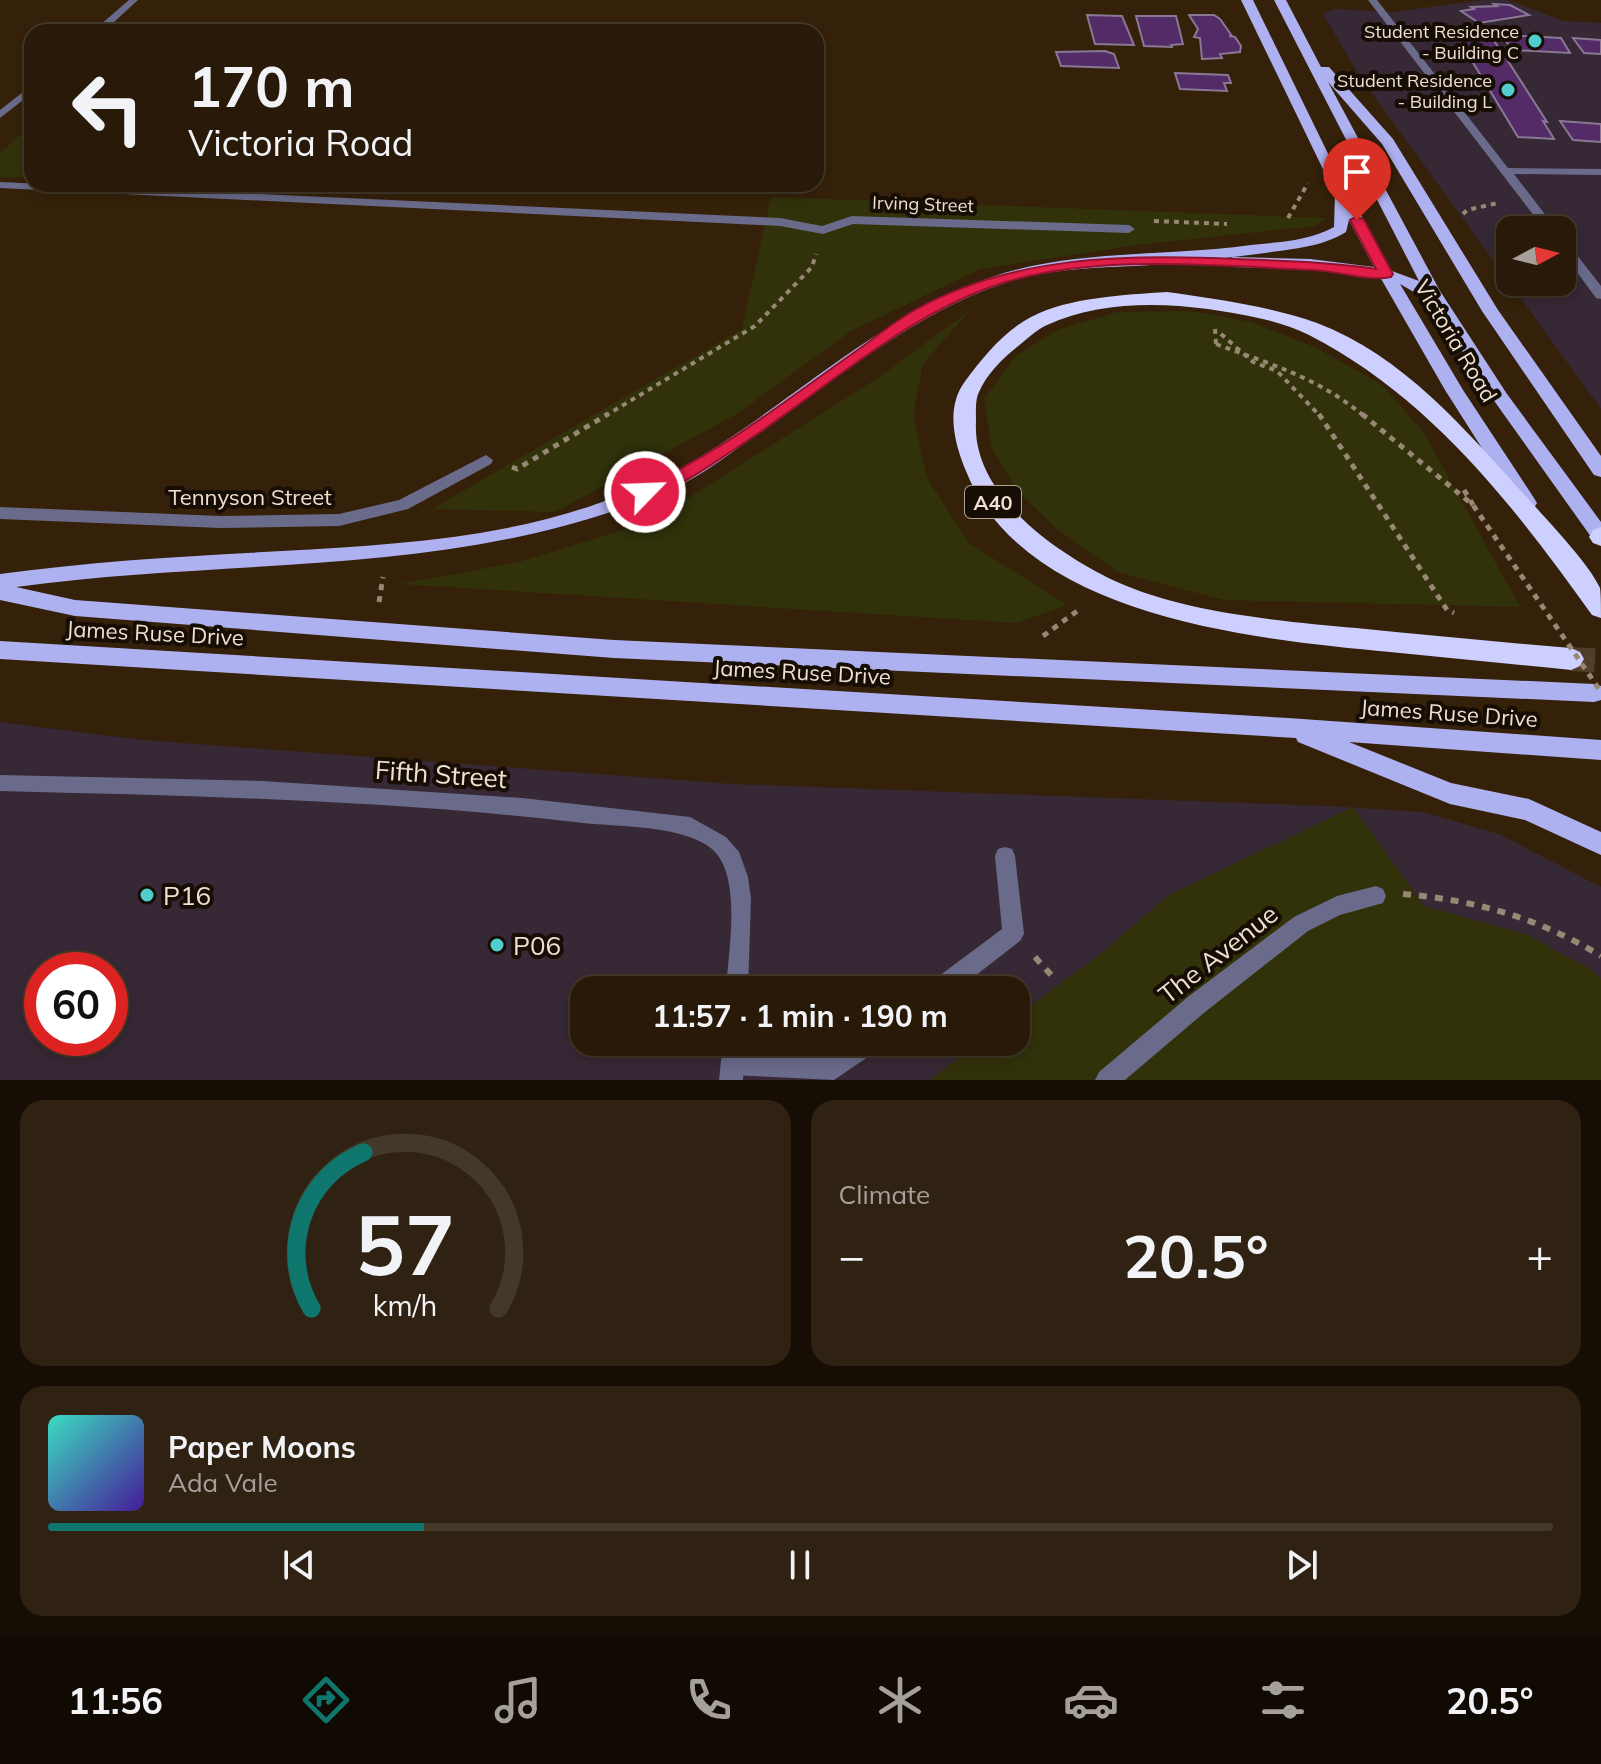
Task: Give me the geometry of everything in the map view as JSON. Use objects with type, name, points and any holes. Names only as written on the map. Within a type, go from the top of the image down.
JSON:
[{"type":"highway","name":"A40","points":[[1551,539],[1484,463],[1410,389],[1365,357],[1311,328],[1240,308],[1167,298],[1097,303],[1038,321],[996,354],[967,393],[964,439],[988,498],[1037,546],[1107,588],[1166,608],[1267,630],[1571,659]]},
{"type":"highway","name":"Victoria Road","points":[[1551,539],[1601,608]]},
{"type":"main road","name":"Victoria Road","points":[[1247,0],[1342,193],[1386,274],[1458,396],[1551,539]]},
{"type":"main road","name":"Victoria Road","points":[[1280,0],[1404,241],[1443,307],[1503,400],[1601,536]]},
{"type":"main road","points":[[1307,49],[1388,142],[1490,311],[1601,470]]},
{"type":"main road","points":[[0,582],[105,569],[386,552],[446,544],[554,522],[616,504],[674,480],[772,418],[919,314],[959,295],[999,279],[1044,268],[1255,250],[1330,236],[1341,229],[1342,193]]},
{"type":"main road","points":[[1153,260],[1334,267],[1386,274],[1418,287],[1443,307]]},
{"type":"main road","name":"James Ruse Drive","points":[[0,592],[75,608],[614,649],[1598,693]]},
{"type":"main road","name":"James Ruse Drive","points":[[0,650],[1288,728],[1601,750]]},
{"type":"main road","points":[[1288,728],[1450,793],[1529,810],[1601,844]]},
{"type":"street","points":[[106,24],[134,0]]},
{"type":"street","points":[[1372,0],[1540,216]]},
{"type":"street","points":[[0,115],[24,95]]},
{"type":"street","points":[[1504,171],[1601,172]]},
{"type":"street","name":"Irving Street","points":[[0,185],[24,188]]},
{"type":"street","name":"Irving Street","points":[[97,192],[780,222],[823,230],[852,220],[1129,229]]},
{"type":"street","points":[[1576,262],[1601,295]]},
{"type":"street","name":"Tennyson Street","points":[[0,513],[221,522],[339,520],[403,505],[486,460]]},
{"type":"street","name":"Fifth Street","points":[[0,783],[263,789],[522,807],[690,826],[719,843],[732,859],[738,877],[741,898],[738,976]]},
{"type":"street","points":[[958,976],[1013,934],[1005,856]]},
{"type":"street","name":"The Avenue","points":[[1107,1080],[1197,1004],[1301,924],[1337,906],[1376,896]]},
{"type":"street","points":[[732,1062],[833,1069],[851,1056]]},
{"type":"path","points":[[1277,221],[1288,218],[1298,206],[1302,190],[1311,179]]},
{"type":"path","points":[[1459,219],[1467,210],[1511,200]]},
{"type":"path","points":[[1129,229],[1151,221],[1202,221],[1228,225]]},
{"type":"path","points":[[486,460],[517,469],[755,326],[812,267],[823,230]]},
{"type":"path","points":[[1457,615],[1447,610],[1316,410],[1277,371],[1253,362],[1215,328],[1216,344],[1313,380],[1337,394],[1473,505]]},
{"type":"path","points":[[1461,486],[1598,693]]},
{"type":"path","points":[[1376,896],[1393,893],[1462,900],[1548,925],[1599,953]]},
{"type":"shaded area","points":[[1484,0],[1507,0],[1564,21],[1601,23],[1601,409],[1519,296],[1576,296],[1576,216],[1496,216],[1496,264],[1361,78],[1323,14],[1334,9],[1393,12]]},
{"type":"shaded area","points":[[24,134],[24,178],[0,177],[0,153]]},
{"type":"shaded area","points":[[771,197],[1326,218],[1314,226],[1136,245],[980,269],[851,331],[735,415],[555,512],[432,509],[742,329]]},
{"type":"shaded area","points":[[969,311],[923,364],[913,416],[927,478],[969,543],[1067,605],[1017,623],[400,584],[519,562],[652,521],[881,376]]},
{"type":"shaded area","points":[[1190,311],[1251,322],[1317,348],[1382,385],[1424,433],[1520,607],[1224,600],[1118,572],[1058,530],[1018,492],[992,449],[984,399],[1016,356],[1057,330],[1117,312]]},
{"type":"shaded area","points":[[0,722],[143,740],[732,784],[1423,812],[1499,834],[1601,887],[1601,1080],[0,1080]]},
{"type":"shaded area","points":[[1353,807],[1424,906],[1525,934],[1592,970],[1601,979],[1601,1080],[929,1080],[961,1056],[1030,1056],[1030,1006],[1099,955],[1169,895]]},
{"type":"building","points":[[1494,4],[1510,5],[1529,15],[1479,23],[1461,11],[1474,9],[1471,7],[1497,6]]},
{"type":"building","points":[[1087,15],[1122,16],[1134,45],[1095,44]]},
{"type":"building","points":[[1189,15],[1214,15],[1220,19],[1232,36],[1229,36],[1235,37],[1241,46],[1240,52],[1220,54],[1222,58],[1202,59],[1200,38],[1194,37],[1198,29]]},
{"type":"building","points":[[1136,16],[1176,16],[1183,44],[1172,47],[1144,46]]},
{"type":"building","points":[[1455,32],[1490,34],[1503,55],[1467,53]]},
{"type":"building","name":"Student Residence - Building C","points":[[1502,35],[1561,38],[1570,53],[1512,50]]},
{"type":"building","points":[[1573,38],[1601,40],[1601,54],[1584,53]]},
{"type":"building","points":[[1105,51],[1114,54],[1119,68],[1061,66],[1056,52]]},
{"type":"building","name":"Student Residence - Building L","points":[[1469,56],[1506,58],[1547,122],[1543,121],[1554,139],[1518,137]]},
{"type":"building","points":[[1175,73],[1228,75],[1231,83],[1224,83],[1227,91],[1180,89]]},
{"type":"building","points":[[1560,121],[1601,124],[1601,142],[1573,140]]},
{"type":"tunnel","points":[[1571,659],[1601,661]]},
{"type":"place","name":"Student Residence - Building C","points":[[1535,41]]},
{"type":"place","name":"Student Residence - Building L","points":[[1508,90]]},
{"type":"place","name":"P16","points":[[147,895]]},
{"type":"place","name":"P06","points":[[497,945]]},
{"type":"route","points":[[645,492],[674,480],[772,418],[919,314],[999,279],[1044,268],[1091,262],[1153,260],[1334,267],[1386,274],[1357,220]]}]
